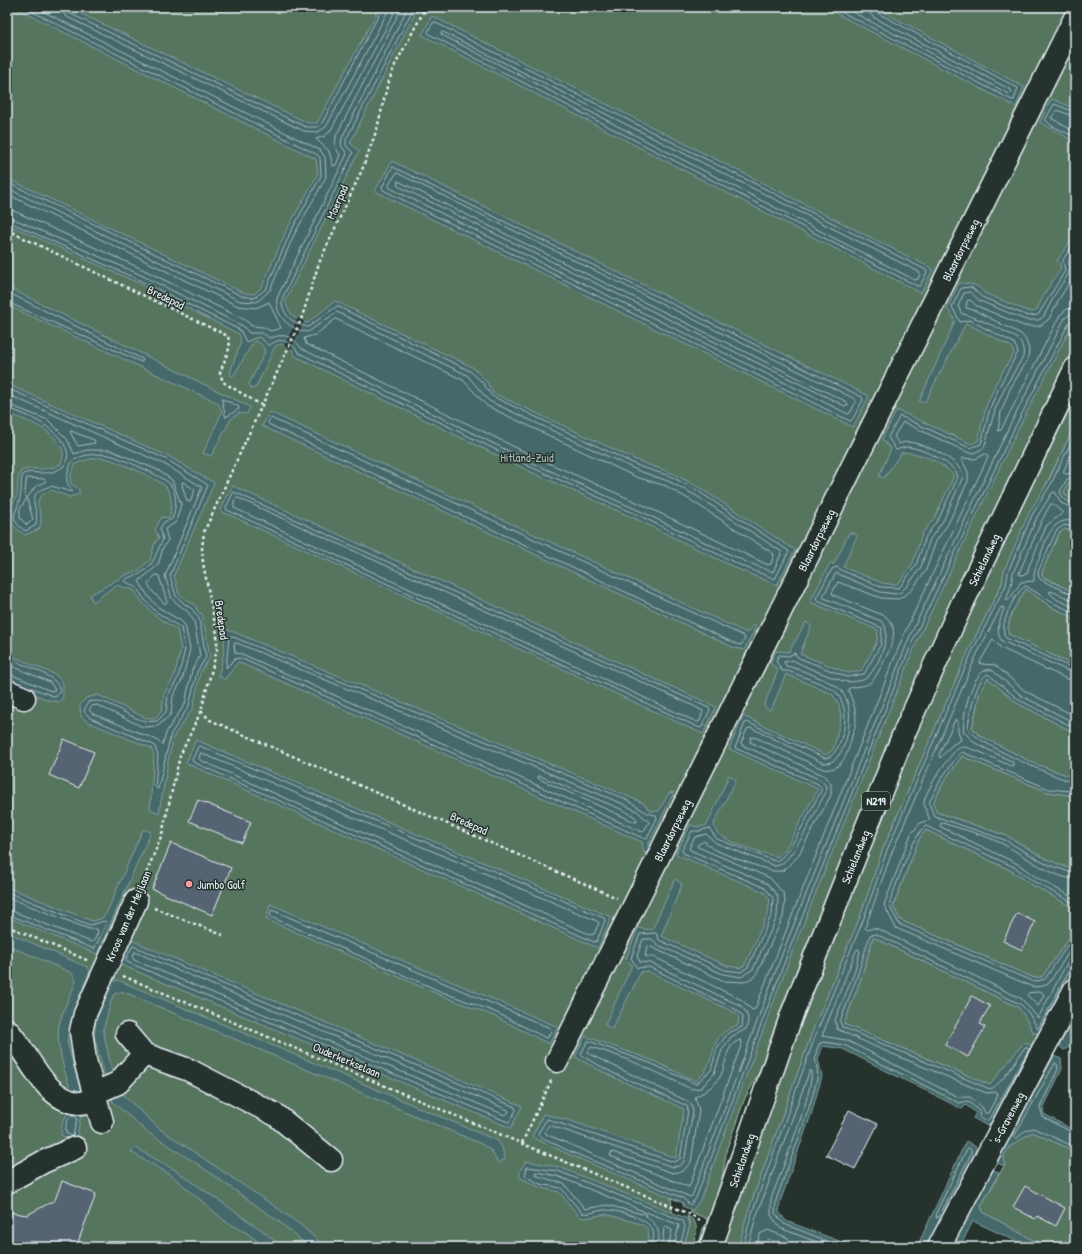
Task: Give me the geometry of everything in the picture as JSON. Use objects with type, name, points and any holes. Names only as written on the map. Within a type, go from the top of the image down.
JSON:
[{"type":"street","name":"Blaardorpseweg","points":[[557,1061],[1075,18]]},
{"type":"street","name":"Schielandweg","points":[[710,1247],[792,1014],[905,731],[962,604],[1075,369]]},
{"type":"street","name":"Kroos van der Meijlaan","points":[[102,1122],[85,1060],[81,1031],[85,1014],[136,900]]},
{"type":"street","name":"'s-Gravenweg","points":[[940,1247],[1075,988]]},
{"type":"street","points":[[7,1030],[55,1094],[79,1104],[96,1096],[118,1082],[144,1054]]},
{"type":"street","points":[[127,1034],[144,1054],[189,1070],[276,1115],[331,1160]]},
{"type":"street","points":[[7,1182],[43,1162],[75,1148]]},
{"type":"path","name":"Moerpad","points":[[261,405],[301,320],[319,263],[362,170],[377,129],[387,87],[394,67],[426,7]]},
{"type":"path","name":"Bredepad","points":[[7,230],[228,336],[230,346],[220,373],[223,382],[261,405],[204,532],[202,548],[217,634],[217,650],[200,711],[210,720],[634,905]]},
{"type":"path","name":"Kroos van der Meijlaan","points":[[136,900],[162,834],[180,756],[200,711]]},
{"type":"path","points":[[136,900],[223,935]]},
{"type":"path","name":"Ouderkerkselaan","points":[[7,926],[692,1216]]},
{"type":"path","points":[[522,1143],[551,1081],[557,1061]]},
{"type":"green space","name":"Hitland-Zuid","points":[[7,7],[1075,7],[1075,352],[895,733],[765,1062],[745,1098],[727,1148],[720,1191],[703,1247],[698,1247],[707,1219],[689,1211],[695,1207],[671,1198],[674,1230],[669,1247],[7,1247]]},
{"type":"green space","points":[[1075,399],[1075,425],[1004,571],[1002,583],[968,652],[883,849],[860,917],[813,1030],[746,1218],[739,1247],[722,1247],[801,1017],[876,825],[984,578]]},
{"type":"green space","points":[[1069,481],[1075,482],[1075,501],[1066,496],[1064,492]]},
{"type":"green space","points":[[1065,529],[1075,532],[1075,593],[1042,576],[1042,572],[1059,533]]},
{"type":"green space","points":[[1026,589],[1051,607],[1075,618],[1075,666],[1008,634],[1011,616]]},
{"type":"green space","points":[[988,678],[1017,703],[1075,733],[1075,778],[1035,764],[979,735],[972,729],[980,691]]},
{"type":"green space","points":[[962,756],[1048,792],[1069,795],[1075,799],[1075,871],[1046,859],[1007,836],[936,812],[933,803],[944,781]]},
{"type":"green space","points":[[926,830],[1014,872],[1031,884],[1075,909],[1075,930],[1042,977],[1034,978],[900,920],[893,906],[919,839]]},
{"type":"green space","points":[[873,937],[1018,1007],[1024,1014],[1033,1032],[1041,1035],[1031,1049],[990,1085],[844,1024],[861,978]]},
{"type":"green space","points":[[1032,1132],[1075,1151],[1075,1247],[1049,1247],[1043,1243],[1036,1242],[983,1212],[981,1206],[1004,1166],[1004,1155],[1009,1147]]},
{"type":"green space","points":[[687,1216],[695,1222],[696,1226],[696,1234],[692,1247],[683,1247],[690,1225]]},
{"type":"water","points":[[14,7],[67,7],[308,123],[317,123],[380,7],[418,7],[350,143],[359,151],[285,301],[288,309],[295,318],[307,323],[335,301],[472,367],[486,381],[493,393],[643,463],[672,473],[700,488],[795,550],[777,585],[740,570],[636,519],[531,472],[295,356],[291,348],[281,344],[275,346],[256,387],[252,389],[249,384],[265,352],[260,343],[254,341],[234,375],[231,376],[230,373],[241,341],[239,334],[136,282],[7,224],[7,178],[244,293],[254,294],[262,287],[286,231],[318,174],[316,159]]},
{"type":"water","points":[[824,7],[874,7],[1024,87],[1016,107]]},
{"type":"water","points":[[432,16],[933,269],[921,293],[422,35]]},
{"type":"water","points":[[1053,99],[1075,109],[1075,142],[1040,122],[1050,101]]},
{"type":"water","points":[[392,161],[869,396],[853,427],[375,191]]},
{"type":"water","points":[[1075,234],[1075,319],[1018,429],[918,639],[792,952],[700,1200],[693,1210],[684,1207],[682,1202],[568,1154],[532,1137],[543,1114],[571,1121],[676,1158],[684,1109],[611,1076],[575,1057],[585,1036],[651,1060],[696,1081],[707,1068],[719,1037],[738,1025],[739,1017],[736,1013],[647,971],[641,972],[612,1029],[605,1025],[632,965],[626,959],[638,928],[652,930],[675,879],[682,884],[661,936],[727,966],[740,968],[745,965],[768,913],[770,900],[764,892],[676,854],[690,825],[698,827],[707,825],[729,775],[736,780],[714,824],[717,832],[726,839],[740,845],[777,857],[785,850],[818,789],[729,749],[743,716],[826,755],[833,750],[841,718],[839,704],[832,694],[786,674],[772,708],[769,710],[764,706],[778,670],[770,663],[776,651],[789,652],[806,622],[811,626],[800,654],[848,673],[861,671],[877,642],[878,630],[810,602],[830,563],[834,564],[849,533],[853,533],[857,536],[843,567],[882,583],[896,585],[913,563],[922,534],[935,517],[954,476],[944,466],[930,458],[914,454],[901,453],[884,478],[879,476],[891,449],[882,439],[897,410],[971,444],[978,441],[986,407],[996,383],[1014,353],[1012,347],[966,323],[925,402],[919,402],[955,321],[947,309],[959,283],[978,287],[984,293],[1030,312],[1036,311],[1046,291],[1061,269],[1060,263],[1057,261]]},
{"type":"water","points":[[7,287],[250,407],[247,414],[239,413],[231,419],[211,456],[203,453],[222,412],[218,403],[7,305]]},
{"type":"water","points":[[7,384],[168,456],[214,483],[174,575],[179,594],[194,604],[199,613],[202,614],[210,657],[200,673],[193,708],[174,736],[159,813],[150,809],[154,755],[151,748],[88,722],[81,716],[80,705],[86,698],[98,695],[146,718],[155,718],[162,710],[164,694],[174,677],[181,649],[177,629],[163,621],[152,612],[134,590],[116,585],[93,602],[90,595],[127,574],[138,571],[150,560],[155,543],[159,538],[155,529],[162,517],[169,518],[171,506],[170,495],[164,485],[130,467],[104,458],[87,460],[75,464],[70,477],[71,484],[79,489],[79,494],[70,497],[51,490],[43,494],[39,498],[38,502],[41,516],[39,529],[25,535],[12,524],[10,516],[11,507],[17,495],[21,471],[55,467],[61,464],[63,453],[60,444],[48,432],[7,413]]},
{"type":"water","points":[[270,412],[747,633],[753,625],[756,626],[744,650],[735,648],[262,426]]},
{"type":"water","points":[[1075,425],[1075,482],[1069,482],[1064,492],[1066,496],[1075,501],[1075,532],[1065,529],[1059,533],[1042,572],[1042,576],[1075,593],[1075,618],[1051,607],[1026,589],[1011,616],[1008,634],[1075,666],[1075,733],[1017,703],[988,678],[980,691],[972,728],[979,735],[1035,764],[1075,778],[1075,799],[1069,795],[1048,792],[962,756],[944,781],[933,803],[936,812],[1007,836],[1046,859],[1075,871],[1075,909],[1031,884],[1014,872],[926,830],[919,839],[893,906],[900,920],[1034,978],[1042,977],[1075,930],[1075,967],[1041,1035],[1033,1032],[1018,1007],[873,937],[861,978],[844,1024],[990,1085],[1024,1042],[1035,1046],[994,1121],[987,1126],[973,1118],[976,1113],[966,1105],[962,1109],[843,1049],[823,1046],[818,1059],[822,1076],[811,1115],[780,1202],[779,1212],[786,1221],[855,1247],[787,1247],[768,1239],[765,1247],[739,1247],[746,1218],[813,1030],[860,917],[883,849],[968,652],[1002,584],[1004,571],[1029,513],[1048,482]]},
{"type":"water","points":[[233,486],[716,707],[703,734],[221,511],[226,497]]},
{"type":"water","points":[[224,629],[627,796],[643,803],[650,811],[659,811],[669,793],[674,792],[648,845],[648,852],[644,853],[642,842],[238,662],[225,679],[218,676],[224,653]]},
{"type":"water","points":[[7,654],[56,675],[63,683],[63,697],[59,702],[48,700],[7,682]]},
{"type":"water","points":[[196,740],[611,917],[598,948],[186,763]]},
{"type":"water","points":[[143,829],[151,832],[97,954],[7,917],[7,887],[92,921],[101,919],[106,914]]},
{"type":"water","points":[[270,904],[558,1027],[549,1044],[494,1016],[440,995],[266,919]]},
{"type":"water","points":[[7,932],[87,967],[90,971],[72,1016],[67,1041],[81,1092],[72,1096],[62,1061],[58,1033],[62,1014],[76,981],[72,973],[7,945]]},
{"type":"water","points":[[131,940],[522,1106],[511,1128],[119,964]]},
{"type":"water","points":[[118,980],[498,1141],[502,1147],[505,1159],[498,1163],[491,1150],[479,1143],[124,992],[113,995],[103,1030],[113,1076],[106,1080],[94,1036],[96,1020],[111,982]]},
{"type":"water","points":[[1075,1016],[1074,1040],[1072,1044],[1064,1050],[1059,1046]]},
{"type":"water","points":[[1054,1056],[1061,1059],[1062,1069],[1043,1109],[1044,1114],[1075,1131],[1075,1151],[1032,1132],[1009,1147],[1004,1155],[1004,1166],[995,1162]]},
{"type":"water","points":[[120,1092],[160,1129],[280,1210],[303,1227],[325,1247],[309,1247],[281,1223],[199,1165],[146,1131],[113,1102],[112,1097]]},
{"type":"water","points":[[74,1110],[81,1114],[76,1142],[61,1135],[64,1120],[68,1114]]},
{"type":"water","points":[[966,1141],[976,1147],[975,1155],[928,1247],[917,1247]]},
{"type":"water","points":[[134,1147],[175,1170],[263,1231],[282,1247],[265,1247],[247,1233],[225,1221],[171,1175],[131,1152]]},
{"type":"water","points":[[526,1161],[559,1167],[686,1218],[690,1225],[683,1247],[618,1247],[626,1244],[642,1245],[646,1243],[649,1239],[648,1229],[641,1224],[606,1214],[585,1218],[580,1217],[559,1192],[539,1187],[519,1177],[521,1169]]},
{"type":"water","points":[[992,1169],[999,1173],[981,1206],[983,1212],[1036,1242],[1043,1243],[1049,1247],[1029,1247],[973,1221],[960,1247],[951,1247]]},
{"type":"pier","points":[[298,318],[304,321],[291,349],[284,346]]},
{"type":"building","points":[[64,739],[94,752],[79,788],[49,775]]},
{"type":"building","points":[[198,800],[251,822],[242,843],[189,821]]},
{"type":"building","points":[[171,843],[231,868],[212,915],[152,889]]},
{"type":"building","points":[[1017,913],[1035,922],[1022,950],[1003,941]]},
{"type":"building","points":[[972,996],[990,1006],[979,1024],[985,1027],[968,1057],[945,1045]]},
{"type":"building","points":[[849,1110],[878,1124],[855,1169],[826,1155]]},
{"type":"building","points":[[62,1181],[96,1194],[76,1247],[7,1247],[7,1212],[27,1215],[55,1200]]},
{"type":"building","points":[[1025,1186],[1065,1208],[1056,1226],[1037,1216],[1035,1219],[1013,1207]]},
{"type":"place","name":"Jumbo Golf","points":[[189,884]]}]
